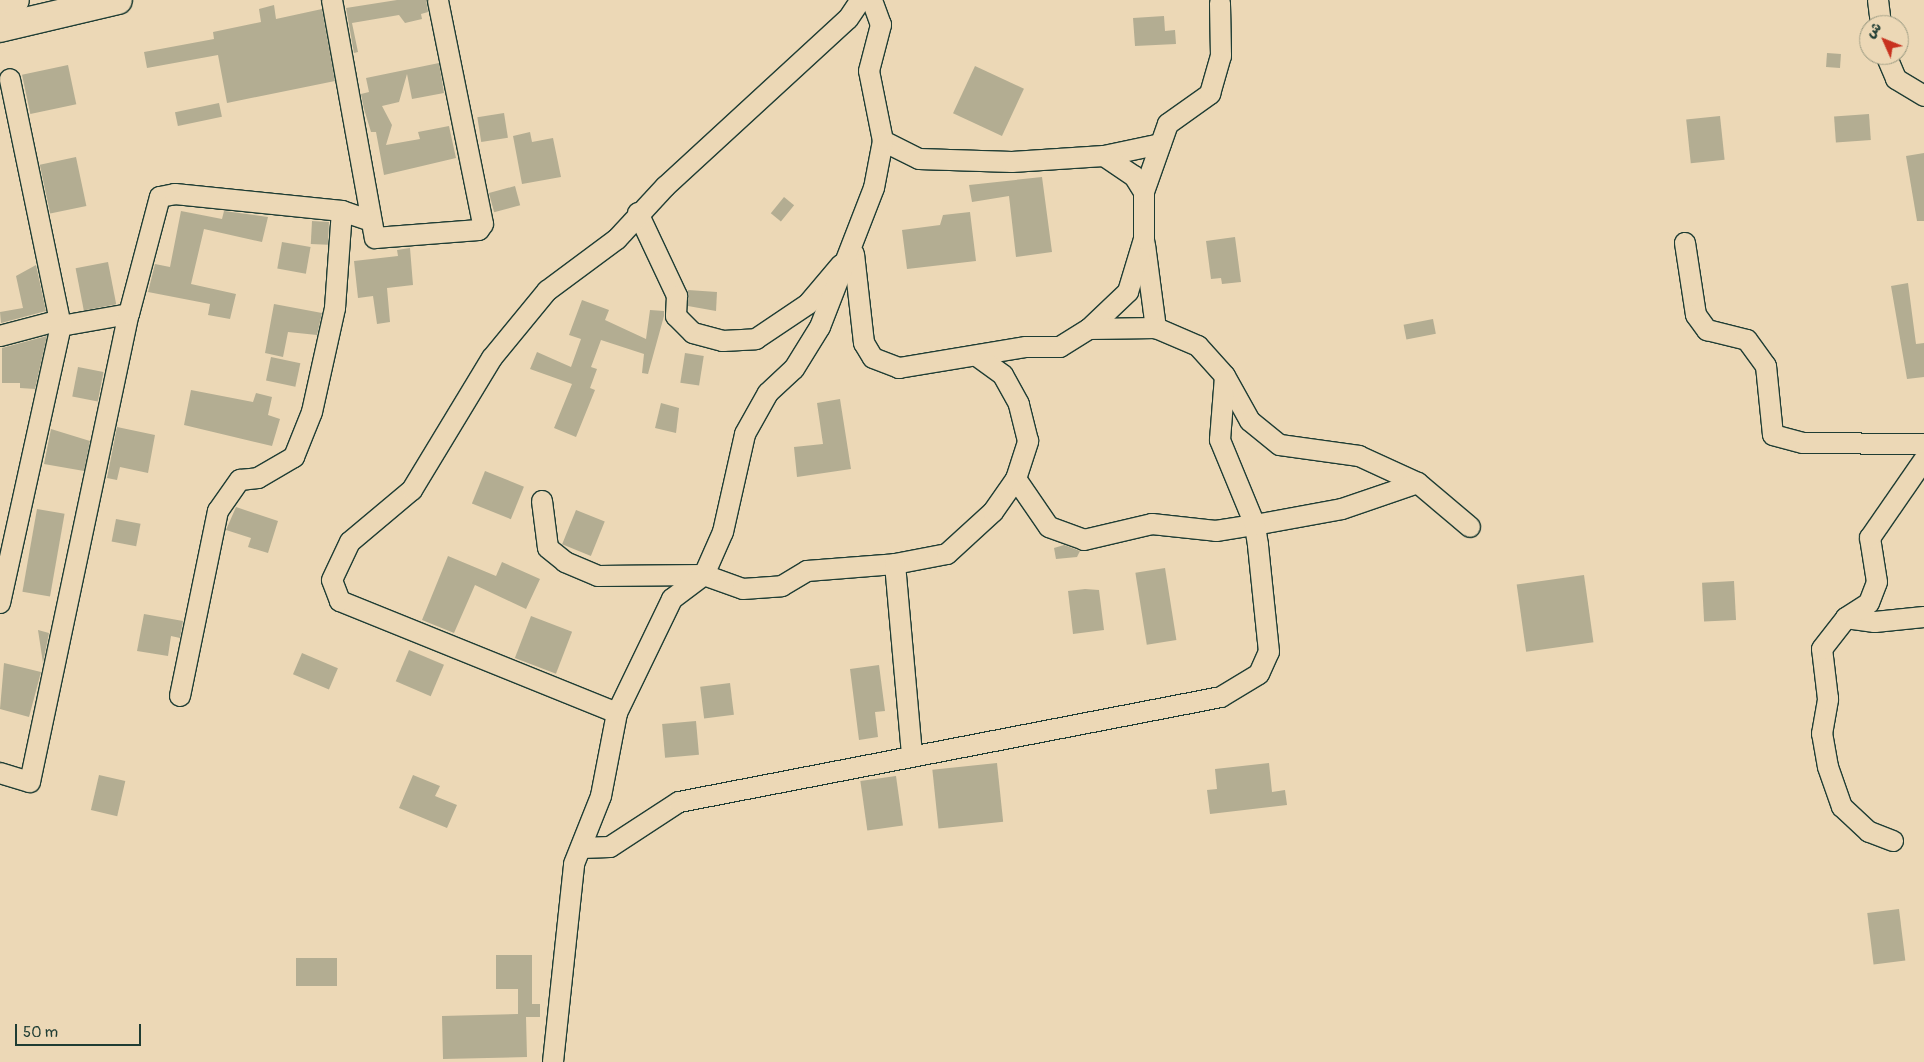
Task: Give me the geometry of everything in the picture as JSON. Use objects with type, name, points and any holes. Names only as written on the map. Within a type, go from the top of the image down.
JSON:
[{"type":"main road","points":[[0,3],[15,0]]},
{"type":"main road","points":[[0,28],[118,0]]},
{"type":"street","points":[[332,0],[375,238],[479,230],[483,224],[438,0]]},
{"type":"street","points":[[617,713],[340,601],[332,580],[350,542],[412,490],[492,358],[547,292],[617,239],[638,213],[848,19],[860,0]]},
{"type":"street","points":[[553,1062],[570,932],[570,893],[581,848],[602,796],[617,713],[672,599],[704,575],[723,532],[745,434],[768,393],[794,369],[820,327],[854,249],[874,188],[883,142],[869,71],[881,25],[872,0]]},
{"type":"street","points":[[1878,0],[1880,15]]},
{"type":"street","points":[[1156,328],[1144,239],[1144,192],[1168,124],[1210,94],[1221,56],[1220,3]]},
{"type":"street","points":[[1890,65],[1896,79],[1924,96]]},
{"type":"street","points":[[0,603],[60,323],[10,79]]},
{"type":"street","points":[[883,142],[919,159],[1012,162],[1104,156],[1161,144]]},
{"type":"street","points":[[1104,156],[1134,176],[1144,192]]},
{"type":"street","points":[[0,773],[30,782],[128,314],[154,211],[165,193],[342,211],[371,221]]},
{"type":"street","points":[[180,696],[218,512],[240,480],[258,478],[294,457],[312,412],[335,308],[342,211]]},
{"type":"street","points":[[638,213],[677,296],[676,316],[694,334],[723,342],[756,339],[808,304],[854,249]]},
{"type":"street","points":[[854,249],[859,321],[873,358],[899,368],[1026,347],[1060,347],[1089,329],[1128,292],[1144,239]]},
{"type":"street","points":[[1685,243],[1696,315],[1707,330],[1747,340],[1766,366],[1773,435],[1803,443],[1924,444]]},
{"type":"street","points":[[0,336],[60,323],[128,314]]},
{"type":"street","points":[[1089,329],[1156,328],[1198,346],[1225,376],[1250,421],[1280,445],[1359,456],[1418,483],[1470,527]]},
{"type":"street","points":[[542,500],[548,548],[565,562],[598,576],[704,575],[742,589],[782,586],[807,571],[895,564],[947,554],[993,512],[1016,479],[1028,441],[1019,404],[1003,376],[976,356]]},
{"type":"street","points":[[581,848],[610,848],[679,802],[912,756],[987,745],[1221,697],[1259,674],[1270,652],[1255,525],[1220,440],[1225,376]]},
{"type":"street","points":[[1894,841],[1869,832],[1842,807],[1828,767],[1822,649],[1846,618],[1869,603],[1877,582],[1870,538],[1924,460]]},
{"type":"street","points":[[1016,479],[1049,527],[1084,540],[1152,524],[1216,531],[1255,525],[1342,509],[1418,483]]},
{"type":"street","points":[[895,564],[912,756]]},
{"type":"street","points":[[1846,618],[1876,622],[1924,616]]},
{"type":"building","points":[[397,0],[426,0],[428,12],[421,14],[422,19],[405,23],[399,15],[352,23],[358,52],[354,53],[346,8]]},
{"type":"building","points":[[274,5],[276,19],[322,9],[335,81],[227,103],[218,55],[147,68],[144,52],[214,39],[213,32],[261,22],[259,9]]},
{"type":"building","points":[[1164,16],[1165,31],[1175,30],[1176,44],[1135,46],[1133,18]]},
{"type":"building","points":[[1827,53],[1841,54],[1840,68],[1826,67]]},
{"type":"building","points":[[439,63],[444,93],[412,99],[407,74],[399,102],[382,106],[392,125],[386,145],[420,139],[418,132],[449,126],[456,158],[384,175],[376,132],[371,132],[361,94],[369,92],[366,78]]},
{"type":"building","points":[[68,65],[76,104],[30,114],[22,75]]},
{"type":"building","points":[[975,66],[1024,89],[1002,136],[953,113]]},
{"type":"building","points":[[219,103],[222,117],[178,126],[175,112]]},
{"type":"building","points":[[504,113],[508,138],[481,142],[477,117]]},
{"type":"building","points":[[1869,114],[1871,140],[1836,142],[1834,116]]},
{"type":"building","points":[[1720,116],[1725,160],[1691,163],[1686,120]]},
{"type":"building","points":[[530,132],[532,142],[553,138],[561,177],[522,184],[513,136]]},
{"type":"building","points":[[1924,153],[1924,221],[1917,221],[1906,156]]},
{"type":"building","points":[[76,157],[86,206],[50,214],[40,165]]},
{"type":"building","points":[[1042,177],[1052,252],[1016,257],[1009,196],[972,202],[969,185]]},
{"type":"building","points":[[515,186],[520,205],[494,212],[489,193]]},
{"type":"building","points":[[784,197],[794,205],[781,222],[771,213]]},
{"type":"building","points":[[181,211],[222,219],[224,211],[268,217],[262,242],[204,229],[191,284],[236,294],[230,319],[208,315],[210,304],[148,292],[155,264],[170,267]]},
{"type":"building","points":[[970,212],[976,261],[907,269],[902,230],[940,225],[943,215]]},
{"type":"building","points":[[312,221],[329,222],[328,245],[311,244]]},
{"type":"building","points":[[1235,237],[1241,282],[1222,284],[1221,278],[1211,279],[1206,241]]},
{"type":"building","points":[[282,242],[311,247],[306,274],[277,269]]},
{"type":"building","points":[[410,248],[413,285],[387,288],[390,322],[377,324],[373,296],[358,298],[354,261],[398,256],[397,250]]},
{"type":"building","points":[[108,262],[116,304],[84,311],[76,268]]},
{"type":"building","points":[[36,265],[46,311],[1,323],[0,312],[23,308],[16,276]]},
{"type":"building","points":[[1908,283],[1916,344],[1924,343],[1924,377],[1907,379],[1891,286]]},
{"type":"building","points":[[688,290],[717,292],[716,311],[688,306]]},
{"type":"building","points":[[582,300],[609,310],[605,320],[646,339],[650,310],[664,311],[664,316],[648,374],[642,373],[644,354],[601,340],[591,367],[597,369],[590,388],[595,390],[576,437],[554,428],[572,384],[530,369],[537,352],[571,367],[581,339],[569,335]]},
{"type":"building","points":[[274,304],[322,313],[317,335],[288,332],[283,357],[265,353]]},
{"type":"building","points":[[1433,319],[1436,334],[1406,339],[1404,325]]},
{"type":"building","points":[[47,336],[35,389],[20,388],[20,383],[2,383],[2,348]]},
{"type":"building","points":[[685,353],[704,356],[699,386],[680,383]]},
{"type":"building","points":[[271,357],[300,363],[295,387],[266,380]]},
{"type":"building","points":[[78,367],[104,372],[98,401],[72,396]]},
{"type":"building","points":[[191,390],[253,402],[256,393],[272,397],[268,415],[280,419],[272,446],[184,425]]},
{"type":"building","points":[[840,399],[851,469],[797,477],[794,447],[823,444],[817,403]]},
{"type":"building","points":[[661,403],[679,408],[676,433],[655,428]]},
{"type":"building","points":[[117,427],[155,435],[148,473],[120,467],[117,480],[107,478]]},
{"type":"building","points":[[51,429],[90,441],[84,471],[44,464]]},
{"type":"building","points":[[485,471],[524,487],[511,519],[472,503]]},
{"type":"building","points":[[236,507],[278,521],[268,553],[248,547],[251,538],[226,530]]},
{"type":"building","points":[[37,509],[65,514],[50,597],[22,592]]},
{"type":"building","points":[[576,510],[605,522],[591,556],[562,544]]},
{"type":"building","points":[[116,519],[141,524],[136,546],[112,542]]},
{"type":"building","points":[[1064,545],[1080,551],[1077,557],[1056,559],[1054,548]]},
{"type":"building","points":[[448,556],[496,576],[502,562],[540,579],[526,609],[475,585],[454,633],[422,620]]},
{"type":"building","points":[[1165,568],[1176,640],[1147,645],[1135,573]]},
{"type":"building","points":[[1584,575],[1593,642],[1526,652],[1517,584]]},
{"type":"building","points":[[1734,581],[1736,620],[1704,622],[1702,583]]},
{"type":"building","points":[[1099,590],[1104,630],[1073,634],[1068,591]]},
{"type":"building","points":[[144,614],[183,621],[180,638],[171,636],[168,656],[137,651]]},
{"type":"building","points":[[531,616],[572,632],[556,674],[515,658]]},
{"type":"building","points":[[38,630],[49,633],[43,663]]},
{"type":"building","points":[[409,650],[444,665],[431,696],[396,681]]},
{"type":"building","points":[[302,653],[338,668],[329,689],[293,674]]},
{"type":"building","points":[[4,663],[41,672],[29,717],[0,709]]},
{"type":"building","points":[[879,665],[885,711],[875,712],[878,737],[859,740],[850,669]]},
{"type":"building","points":[[730,683],[734,715],[704,718],[700,687]]},
{"type":"building","points":[[696,721],[699,755],[665,758],[662,724]]},
{"type":"building","points":[[997,763],[1003,822],[939,828],[932,770]]},
{"type":"building","points":[[1269,763],[1272,792],[1285,790],[1287,805],[1210,814],[1207,790],[1217,789],[1215,769]]},
{"type":"building","points":[[99,775],[125,781],[117,816],[91,810]]},
{"type":"building","points":[[413,775],[440,786],[435,796],[457,805],[447,828],[399,808]]},
{"type":"building","points":[[896,776],[903,826],[867,831],[860,781]]},
{"type":"building","points":[[1899,909],[1905,961],[1874,965],[1867,913]]},
{"type":"building","points":[[496,955],[532,955],[532,1004],[540,1004],[540,1017],[526,1017],[527,1057],[443,1059],[442,1016],[518,1014],[518,989],[496,989]]},
{"type":"building","points":[[296,958],[337,958],[337,986],[296,986]]}]
